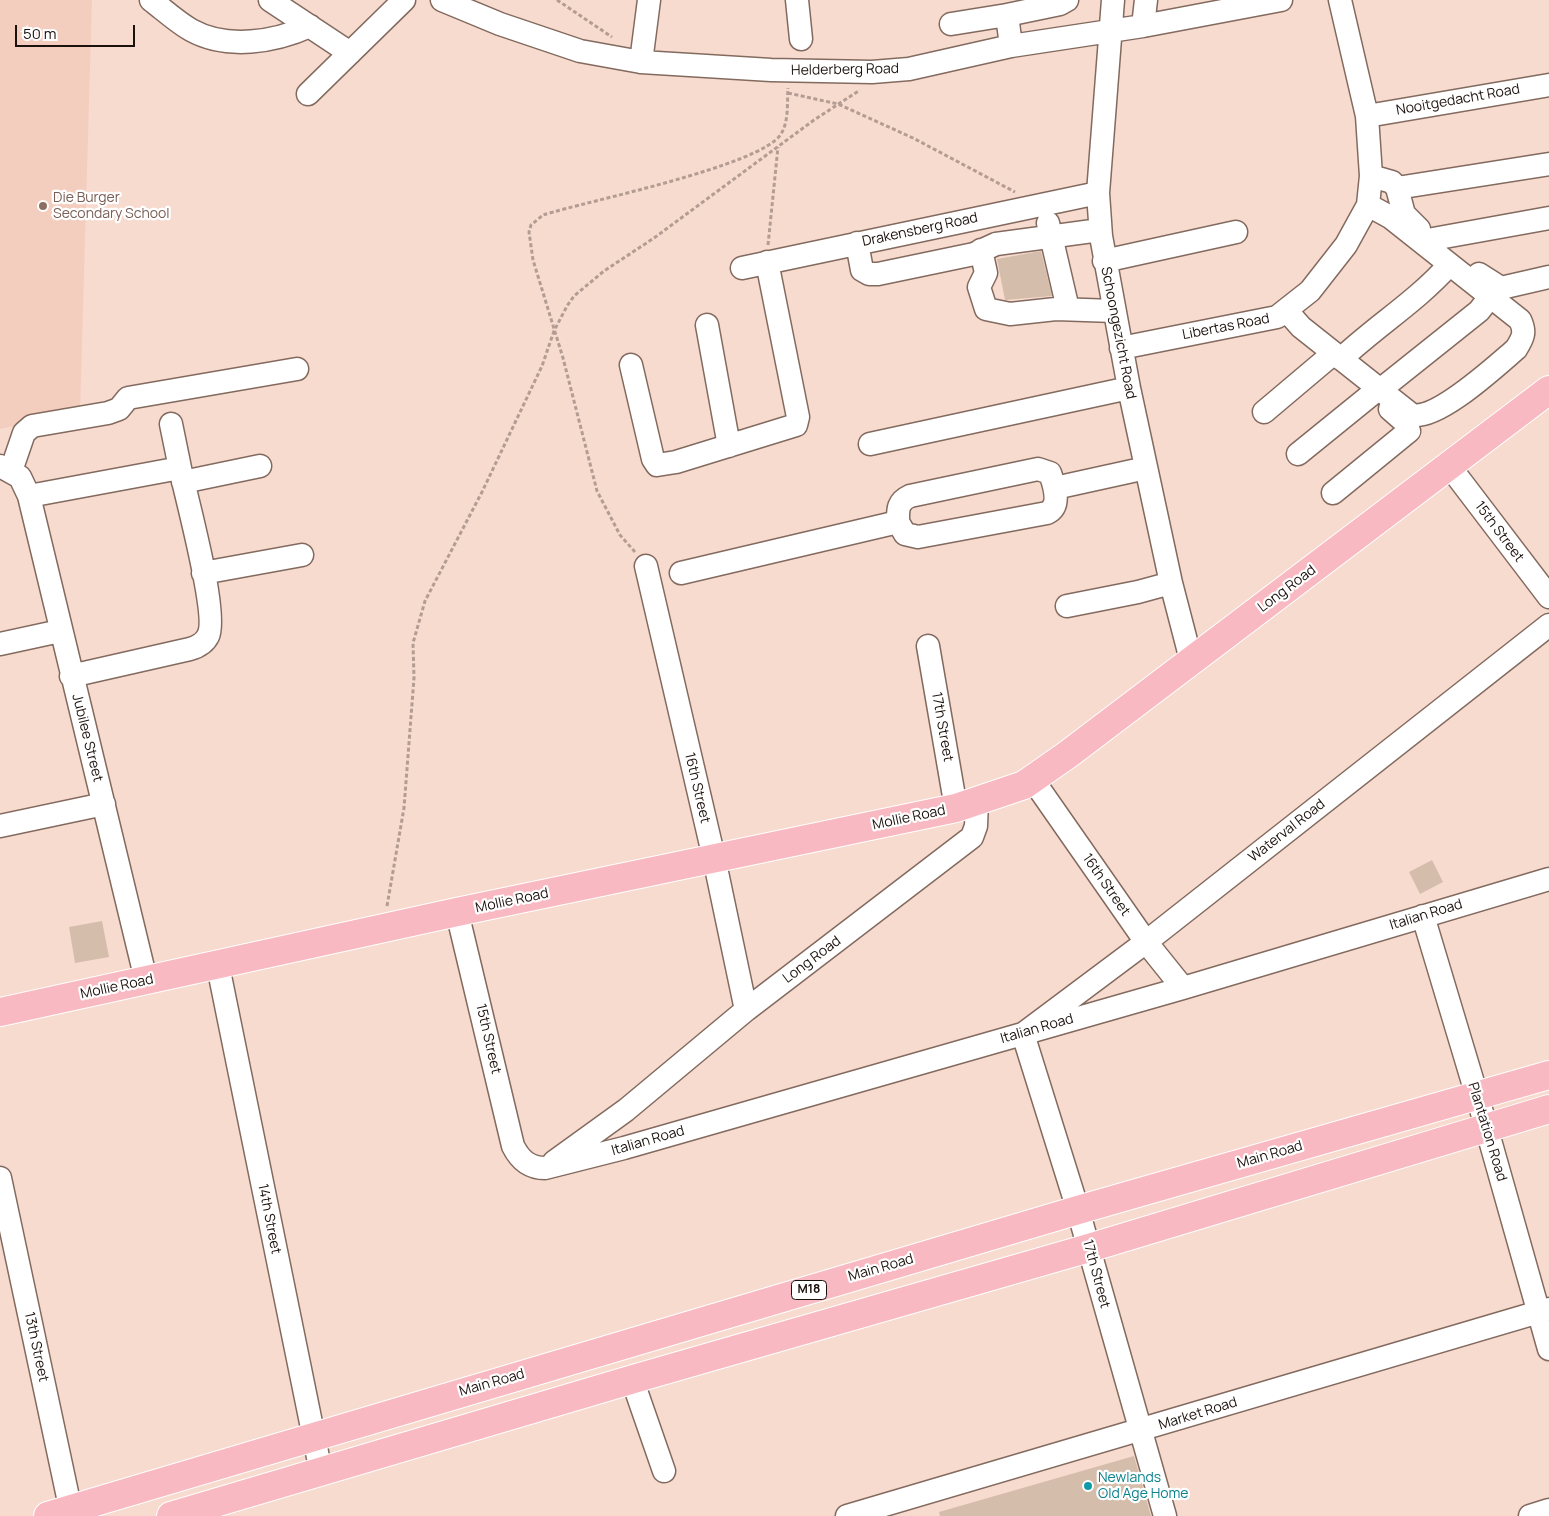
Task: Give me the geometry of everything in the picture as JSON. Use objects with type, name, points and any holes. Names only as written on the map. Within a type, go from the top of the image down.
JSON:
[{"type":"main road","name":"Long Road","points":[[1028,782],[1450,467],[1549,390]]},
{"type":"main road","name":"Mollie Road","points":[[0,1012],[218,966],[457,912],[967,804],[1028,782]]},
{"type":"main road","name":"Main Road","points":[[64,1514],[313,1436],[1078,1210],[1549,1075]]},
{"type":"main road","points":[[172,1516],[632,1379],[1089,1248],[1486,1126],[1549,1109]]},
{"type":"street","points":[[151,0],[192,31],[232,43],[288,36],[310,26]]},
{"type":"street","points":[[270,0],[350,53]]},
{"type":"street","points":[[308,94],[404,0]]},
{"type":"street","name":"Helderberg Road","points":[[442,0],[500,24],[580,51],[789,70],[872,72],[908,69],[1011,46],[1110,29],[1143,26],[1281,0]]},
{"type":"street","points":[[641,56],[649,0]]},
{"type":"street","points":[[951,24],[1007,15],[1060,4],[1067,0]]},
{"type":"street","name":"Schoongezicht Road","points":[[1113,0],[1098,193],[1100,230],[1104,261],[1129,388],[1171,583],[1191,660]]},
{"type":"street","points":[[1143,26],[1146,0]]},
{"type":"street","name":"Libertas Road","points":[[1121,348],[1281,313],[1310,291],[1346,245],[1368,205],[1371,176],[1367,116],[1340,0]]},
{"type":"street","points":[[1007,15],[1011,46]]},
{"type":"street","name":"Nooitgedacht Road","points":[[1367,116],[1549,85]]},
{"type":"street","points":[[1397,188],[1549,164]]},
{"type":"street","points":[[1371,176],[1392,182],[1397,188],[1404,214],[1409,222],[1497,288],[1549,277]]},
{"type":"street","name":"Drakensberg Road","points":[[742,268],[1098,193]]},
{"type":"street","points":[[1041,205],[1052,237],[1068,309]]},
{"type":"street","points":[[1281,313],[1301,327],[1335,359],[1376,392],[1412,415],[1419,417],[1438,410],[1516,349],[1524,336],[1524,328],[1520,320],[1390,217],[1368,205]]},
{"type":"street","points":[[1432,239],[1549,218]]},
{"type":"street","points":[[857,243],[862,270],[868,274],[897,270],[981,250],[996,244],[1100,230]]},
{"type":"street","points":[[1104,261],[1236,232]]},
{"type":"street","points":[[981,250],[986,273],[979,288],[986,309],[1010,314],[1068,309],[1114,311]]},
{"type":"street","points":[[631,365],[655,464],[665,465],[792,427],[798,423],[767,262]]},
{"type":"street","points":[[1264,412],[1430,287],[1449,265]]},
{"type":"street","points":[[1298,454],[1479,311],[1490,297]]},
{"type":"street","points":[[707,325],[728,446]]},
{"type":"street","points":[[5,468],[24,433],[32,426],[108,413],[119,409],[128,398],[297,369]]},
{"type":"street","points":[[870,444],[1129,388]]},
{"type":"street","points":[[1333,493],[1409,431],[1406,423],[1376,392]]},
{"type":"street","points":[[71,676],[200,646],[208,636],[211,624],[171,424]]},
{"type":"street","points":[[29,496],[260,466]]},
{"type":"street","name":"15th Street","points":[[1450,467],[1549,597]]},
{"type":"street","name":"Jubilee Street","points":[[5,468],[20,477],[29,496],[60,631],[146,980]]},
{"type":"street","points":[[1056,488],[1146,468]]},
{"type":"street","points":[[1038,469],[1050,474],[1056,488],[1055,505],[1047,513],[918,537],[905,534],[898,522],[898,506],[902,500],[910,496],[1038,469]]},
{"type":"street","points":[[681,573],[898,522]]},
{"type":"street","points":[[202,573],[302,555]]},
{"type":"street","name":"16th Street","points":[[646,566],[714,858],[746,1010]]},
{"type":"street","points":[[1067,606],[1171,583]]},
{"type":"street","name":"Waterval Road","points":[[1023,1034],[1146,942],[1549,625]]},
{"type":"street","points":[[0,644],[60,631]]},
{"type":"street","name":"17th Street","points":[[928,646],[967,804]]},
{"type":"street","name":"16th Street","points":[[1028,782],[1182,988]]},
{"type":"street","points":[[0,826],[104,804]]},
{"type":"street","name":"Long Road","points":[[535,1165],[626,1110],[746,1010],[972,838],[976,831],[967,804]]},
{"type":"street","points":[[1514,889],[1549,864]]},
{"type":"street","name":"Italian Road","points":[[535,1165],[624,1148],[1182,988],[1549,879]]},
{"type":"street","name":"15th Street","points":[[457,912],[513,1146],[535,1165]]},
{"type":"street","name":"Plantation Road","points":[[1423,916],[1476,1096],[1544,1311],[1549,1349]]},
{"type":"street","name":"14th Street","points":[[218,966],[321,1472]]},
{"type":"street","name":"17th Street","points":[[1023,1034],[1078,1210],[1165,1516]]},
{"type":"street","points":[[624,1148],[626,1110]]},
{"type":"street","name":"13th Street","points":[[0,1178],[64,1514]]},
{"type":"street","name":"Market Road","points":[[847,1516],[1140,1432],[1544,1311]]},
{"type":"street","points":[[632,1379],[664,1471]]},
{"type":"street","points":[[1530,1516],[1549,1510]]},
{"type":"path","points":[[557,0],[641,56]]},
{"type":"path","points":[[646,566],[643,560],[620,535],[597,491],[533,260],[529,232],[531,224],[543,215],[708,170],[760,150],[781,134],[786,124],[789,70]]},
{"type":"path","points":[[383,929],[404,808],[414,678],[412,643],[425,601],[490,474],[542,366],[554,331],[574,296],[778,146],[863,88]]},
{"type":"path","points":[[788,93],[838,104],[913,138],[1041,205]]},
{"type":"path","points":[[767,262],[778,146]]},
{"type":"shaded area","name":"Die Burger Secondary School","points":[[0,0],[92,0],[80,412],[0,429]]},
{"type":"building","points":[[1041,251],[1052,296],[1005,300],[997,259]]},
{"type":"building","points":[[1432,860],[1443,882],[1420,894],[1409,872]]},
{"type":"building","points":[[102,921],[109,957],[75,963],[69,927]]},
{"type":"building","name":"Newlands Old Age Home","points":[[1134,1456],[1151,1516],[940,1516],[939,1512]]},
{"type":"place","name":"Die Burger Secondary School","points":[[43,206]]},
{"type":"place","name":"Newlands Old Age Home","points":[[1088,1486]]}]
